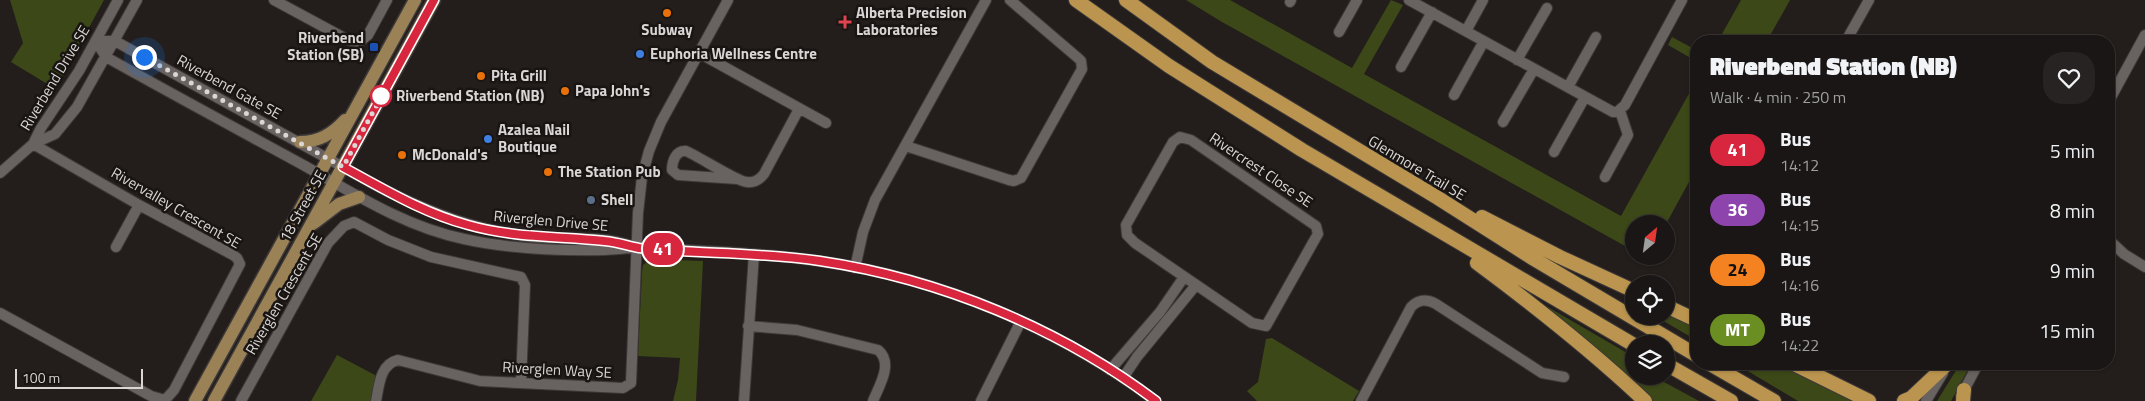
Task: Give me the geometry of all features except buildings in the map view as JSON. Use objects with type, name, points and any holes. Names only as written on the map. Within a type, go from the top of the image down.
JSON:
[{"type":"highway","points":[[1072,0],[1194,82],[1302,150],[1625,340]]},
{"type":"highway","points":[[1076,0],[1094,14]]},
{"type":"highway","name":"Glenmore Trail SE","points":[[1126,0],[1212,62],[1690,352]]},
{"type":"highway","points":[[1438,198],[1467,209],[1560,257],[1625,287]]},
{"type":"highway","points":[[1424,223],[1537,308],[1614,372],[1645,401]]},
{"type":"highway","points":[[1675,310],[1690,317]]},
{"type":"highway","points":[[1675,369],[1731,401]]},
{"type":"highway","points":[[1720,370],[1774,401]]},
{"type":"highway","points":[[1806,370],[1869,401]]},
{"type":"highway","points":[[1904,401],[1911,398],[1941,370]]},
{"type":"main road","name":"18 Street SE","points":[[195,401],[414,0]]},
{"type":"main road","name":"18 Street SE","points":[[214,401],[434,0]]},
{"type":"main road","points":[[300,142],[323,138],[338,127],[355,108]]},
{"type":"main road","points":[[310,226],[339,204],[359,197]]},
{"type":"street","name":"Riverbend Drive SE","points":[[33,144],[41,128],[69,89],[118,0]]},
{"type":"street","name":"Riverbend Drive SE","points":[[0,173],[33,144],[55,134],[77,107],[137,0]]},
{"type":"street","points":[[274,0],[348,40],[358,42],[368,35],[388,0]]},
{"type":"street","points":[[636,248],[640,190],[649,151],[661,122],[728,0]]},
{"type":"street","points":[[855,268],[867,219],[875,200],[986,0]]},
{"type":"street","points":[[906,146],[1009,180],[1017,181],[1021,178],[1082,68],[1082,64],[1078,58],[1010,0]]},
{"type":"street","points":[[1339,32],[1357,0]]},
{"type":"street","points":[[1409,0],[1613,112],[1620,111],[1625,105],[1682,0]]},
{"type":"street","points":[[1466,31],[1483,0]]},
{"type":"street","points":[[1849,35],[1869,0]]},
{"type":"street","points":[[1517,60],[1547,8]]},
{"type":"street","points":[[1401,67],[1432,12]]},
{"type":"street","points":[[2115,90],[2145,35]]},
{"type":"street","points":[[1568,87],[1596,37]]},
{"type":"street","name":"Riverbend Gate SE","points":[[96,41],[115,41],[329,158]]},
{"type":"street","points":[[96,41],[106,58],[334,183]]},
{"type":"street","points":[[1454,94],[1484,41]]},
{"type":"street","points":[[699,54],[826,123]]},
{"type":"street","points":[[1503,122],[1534,69]]},
{"type":"street","points":[[1554,152],[1585,96]]},
{"type":"street","points":[[737,178],[678,175],[671,167],[676,154],[682,150],[748,183],[760,178],[799,108]]},
{"type":"street","points":[[1605,177],[1628,135],[1620,111]]},
{"type":"street","name":"Rivercrest Close SE","points":[[1180,137],[1185,137],[1207,151],[1314,224],[1318,230],[1315,239],[1266,326],[1252,323],[1184,277],[1134,243],[1125,230],[1126,225],[1173,142],[1180,137]]},
{"type":"street","name":"Rivervalley Crescent SE","points":[[0,313],[151,396],[165,400],[170,396],[240,264],[237,258],[232,255],[139,205],[33,144]]},
{"type":"street","name":"Riverglen Drive SE","points":[[329,158],[412,204],[467,225],[496,232],[534,237],[606,241],[636,248]]},
{"type":"street","name":"Riverglen Drive SE","points":[[334,183],[404,220],[463,239],[494,244],[545,248],[602,250],[636,248],[754,254],[820,261],[938,289],[1021,321],[1110,370],[1156,401]]},
{"type":"street","points":[[116,247],[139,205]]},
{"type":"street","name":"Riverglen Crescent SE","points":[[241,401],[328,243],[344,226],[354,222],[388,240],[431,257],[521,277],[525,285],[521,382]]},
{"type":"street","points":[[2115,246],[2145,268]]},
{"type":"street","name":"Riverglen Way SE","points":[[376,401],[383,371],[389,364],[398,360],[480,381],[623,388],[631,382],[636,248]]},
{"type":"street","points":[[744,401],[754,254]]},
{"type":"street","points":[[1110,370],[1164,306],[1184,277]]},
{"type":"street","points":[[1123,378],[1137,357],[1196,285]]},
{"type":"street","points":[[1361,401],[1411,307],[1417,302],[1425,300],[1436,304],[1542,373],[1564,377]]},
{"type":"street","points":[[981,401],[1021,321]]},
{"type":"street","points":[[748,326],[797,330],[878,350],[884,357],[886,365],[874,401]]},
{"type":"street","points":[[1926,401],[1944,370]]},
{"type":"street","points":[[1962,397],[1975,370]]},
{"type":"green space","points":[[10,0],[104,0],[61,79],[54,88],[11,62],[23,43]]},
{"type":"green space","points":[[1186,0],[1230,0],[1352,68],[1391,0],[1403,5],[1364,74],[1621,216],[1690,92],[1690,180],[1671,215],[1625,215],[1625,246],[1222,22]]},
{"type":"green space","points":[[1741,0],[1790,0],[1770,35],[1721,35]]},
{"type":"green space","points":[[1672,37],[1690,47],[1690,58],[1668,45]]},
{"type":"green space","points":[[651,259],[703,261],[696,401],[673,401],[678,380],[680,358],[638,356],[642,272],[643,265]]},
{"type":"green space","points":[[1541,303],[1625,352],[1625,380],[1539,306]]},
{"type":"green space","points":[[1675,315],[1690,322],[1690,336],[1670,325],[1675,325]]},
{"type":"green space","points":[[1272,338],[1359,391],[1353,401],[1257,401],[1247,391],[1258,382],[1266,339]]},
{"type":"green space","points":[[337,355],[375,375],[371,401],[311,401]]},
{"type":"green space","points":[[1746,370],[1796,370],[1859,401],[1798,401]]},
{"type":"green space","points":[[1956,370],[1968,370],[1951,401],[1937,401]]},
{"type":"green space","points":[[1630,385],[1670,385],[1699,401],[1649,401]]},
{"type":"bus line","name":"41","points":[[434,0],[343,167],[380,188],[412,204],[454,221],[496,232],[534,237],[624,243],[636,248],[754,254],[820,261],[915,282],[970,300],[1021,321],[1102,364],[1156,401]]},
{"type":"place","name":"Subway","points":[[667,13]]},
{"type":"place","name":"Alberta Precision Laboratories","points":[[845,22]]},
{"type":"place","name":"Riverbend Station (SB)","points":[[374,47]]},
{"type":"place","name":"Euphoria Wellness Centre","points":[[640,54]]},
{"type":"place","name":"Pita Grill","points":[[481,76]]},
{"type":"place","name":"Papa John's","points":[[565,91]]},
{"type":"place","name":"Riverbend Station (NB)","points":[[381,96]]},
{"type":"place","name":"Azalea Nail Boutique","points":[[488,139]]},
{"type":"place","name":"McDonald's","points":[[402,155]]},
{"type":"place","name":"The Station Pub","points":[[548,172]]},
{"type":"place","name":"Shell","points":[[591,200]]},
{"type":"route","points":[[144,57],[343,167],[385,90],[381,96]]}]
